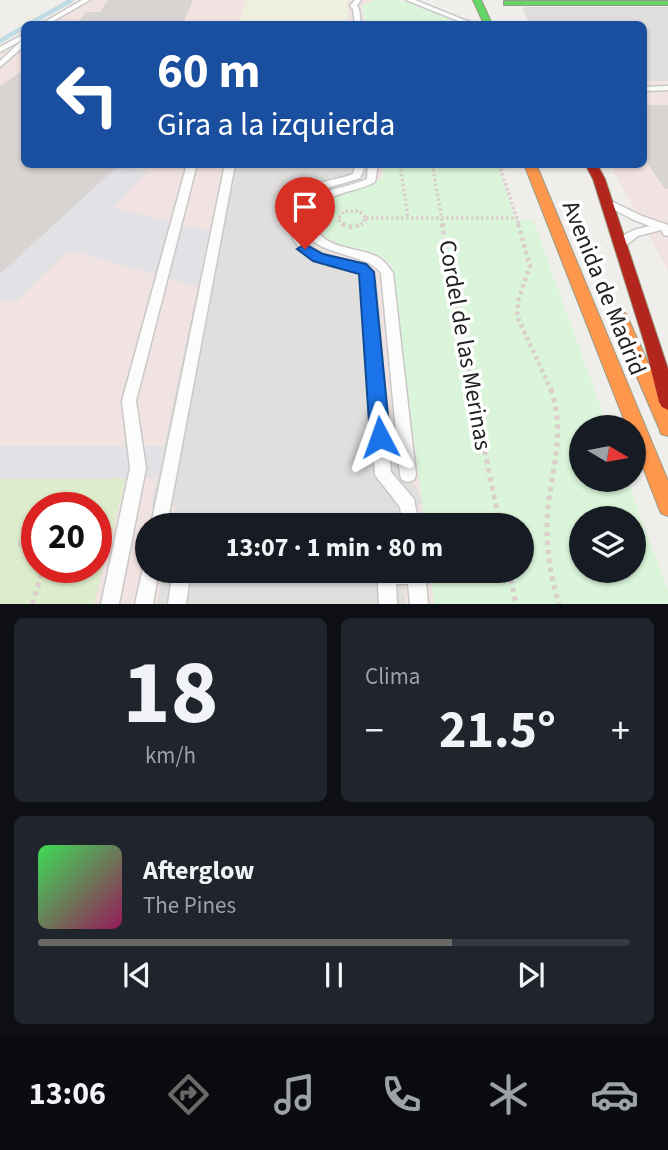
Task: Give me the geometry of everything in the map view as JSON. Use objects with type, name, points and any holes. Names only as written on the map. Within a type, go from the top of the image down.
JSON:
[{"type":"main road","points":[[463,0],[471,21]]},
{"type":"main road","points":[[477,0],[487,21]]},
{"type":"main road","points":[[516,21],[506,2],[668,3]]},
{"type":"main road","name":"Avenida de Madrid","points":[[532,168],[668,506]]},
{"type":"main road","name":"Avenida de Madrid","points":[[594,168],[653,345],[668,402]]},
{"type":"main road","name":"Avenida de Madrid","points":[[613,304],[668,428]]},
{"type":"lane","points":[[49,21],[87,0]]},
{"type":"lane","points":[[358,0],[353,6],[358,21]]},
{"type":"lane","points":[[409,0],[464,21]]},
{"type":"lane","points":[[356,9],[368,1]]},
{"type":"lane","points":[[0,50],[21,38]]},
{"type":"lane","points":[[0,65],[21,46]]},
{"type":"lane","points":[[647,89],[668,88]]},
{"type":"lane","points":[[110,604],[138,468],[129,401],[191,168]]},
{"type":"lane","points":[[161,513],[229,168]]},
{"type":"lane","points":[[360,168],[357,176],[327,183],[303,197],[294,212],[292,225],[305,249],[318,257],[367,272],[383,475],[408,505],[409,513]]},
{"type":"lane","points":[[373,168],[372,180],[364,185],[341,189],[323,197],[312,209],[309,223],[318,240],[337,250],[377,260],[387,273],[408,475]]},
{"type":"lane","points":[[606,201],[638,218],[667,229]]},
{"type":"lane","points":[[620,244],[634,233],[667,229]]},
{"type":"lane","points":[[144,604],[148,583]]},
{"type":"lane","points":[[177,604],[180,583]]},
{"type":"lane","points":[[387,583],[388,604]]},
{"type":"lane","points":[[417,583],[419,604]]},
{"type":"path","points":[[402,168],[408,218]]},
{"type":"path","name":"Cordel de las Merinas","points":[[433,168],[470,381],[497,513]]},
{"type":"path","points":[[500,168],[530,253],[531,267],[518,304],[519,322],[546,375],[558,416],[559,452],[548,509],[548,530],[549,559],[559,604]]},
{"type":"path","points":[[352,209],[361,211],[366,218],[362,225],[353,228],[342,225],[338,219],[341,212],[352,209]]},
{"type":"path","points":[[366,218],[517,218]]},
{"type":"path","points":[[32,604],[39,583]]},
{"type":"path","points":[[512,583],[516,604]]},
{"type":"shaded area","points":[[79,0],[375,0],[362,6],[365,21],[42,21]]},
{"type":"shaded area","points":[[668,7],[668,81],[647,81],[647,21],[528,21],[522,9]]},
{"type":"shaded area","points":[[21,34],[21,168],[383,168],[381,179],[366,188],[348,192],[316,225],[331,242],[376,254],[392,267],[423,513],[135,513],[135,583],[431,583],[434,604],[0,604],[0,46]]},
{"type":"shaded area","points":[[647,81],[668,81],[668,270],[612,168],[647,168]]},
{"type":"shaded area","points":[[115,168],[148,171],[112,208],[209,231],[198,287],[69,250],[15,303],[0,299],[0,274]]},
{"type":"shaded area","points":[[223,168],[367,168],[367,175],[360,181],[337,185],[312,197],[301,211],[300,224],[309,241],[317,248],[339,258],[368,264],[377,276],[392,445],[396,458],[417,489],[423,504],[399,505],[399,513],[175,513],[176,507],[151,507]]},
{"type":"shaded area","points":[[0,446],[164,446],[157,478],[0,479]]},
{"type":"shaded area","points":[[161,583],[405,583],[406,604],[157,604]]},
{"type":"green space","points":[[245,0],[347,0],[349,21],[240,21]]},
{"type":"green space","points":[[375,0],[398,0],[451,18],[450,21],[365,21],[362,6]]},
{"type":"green space","points":[[383,168],[498,168],[516,220],[533,220],[604,415],[569,415],[569,492],[631,492],[637,506],[569,506],[569,583],[646,583],[646,531],[668,590],[668,604],[434,604],[431,583],[534,583],[534,513],[423,513],[392,267],[375,254],[332,241],[323,235],[316,225],[317,213],[322,204],[331,198],[364,187],[383,176]]},
{"type":"green space","points":[[126,478],[112,533],[112,492],[21,492],[21,583],[99,583],[94,604],[0,604],[0,479]]},
{"type":"building","points":[[108,0],[193,0],[184,21],[79,21],[86,12],[100,12]]},
{"type":"building","points":[[21,72],[21,168],[116,168],[0,274],[0,86]]},
{"type":"building","points":[[647,105],[668,105],[668,189],[665,189],[647,162]]},
{"type":"waterway","points":[[34,21],[72,0]]},
{"type":"waterway","points":[[0,41],[21,29]]},
{"type":"traffic: fast","points":[[477,0],[487,21]]},
{"type":"traffic: fast","points":[[507,3],[668,3]]},
{"type":"traffic: slow","points":[[532,168],[668,506]]},
{"type":"traffic: slow","points":[[618,314],[668,428]]},
{"type":"traffic: jam","points":[[593,168],[653,345],[668,402]]},
{"type":"route","points":[[305,249],[318,257],[367,272],[380,437]]}]
